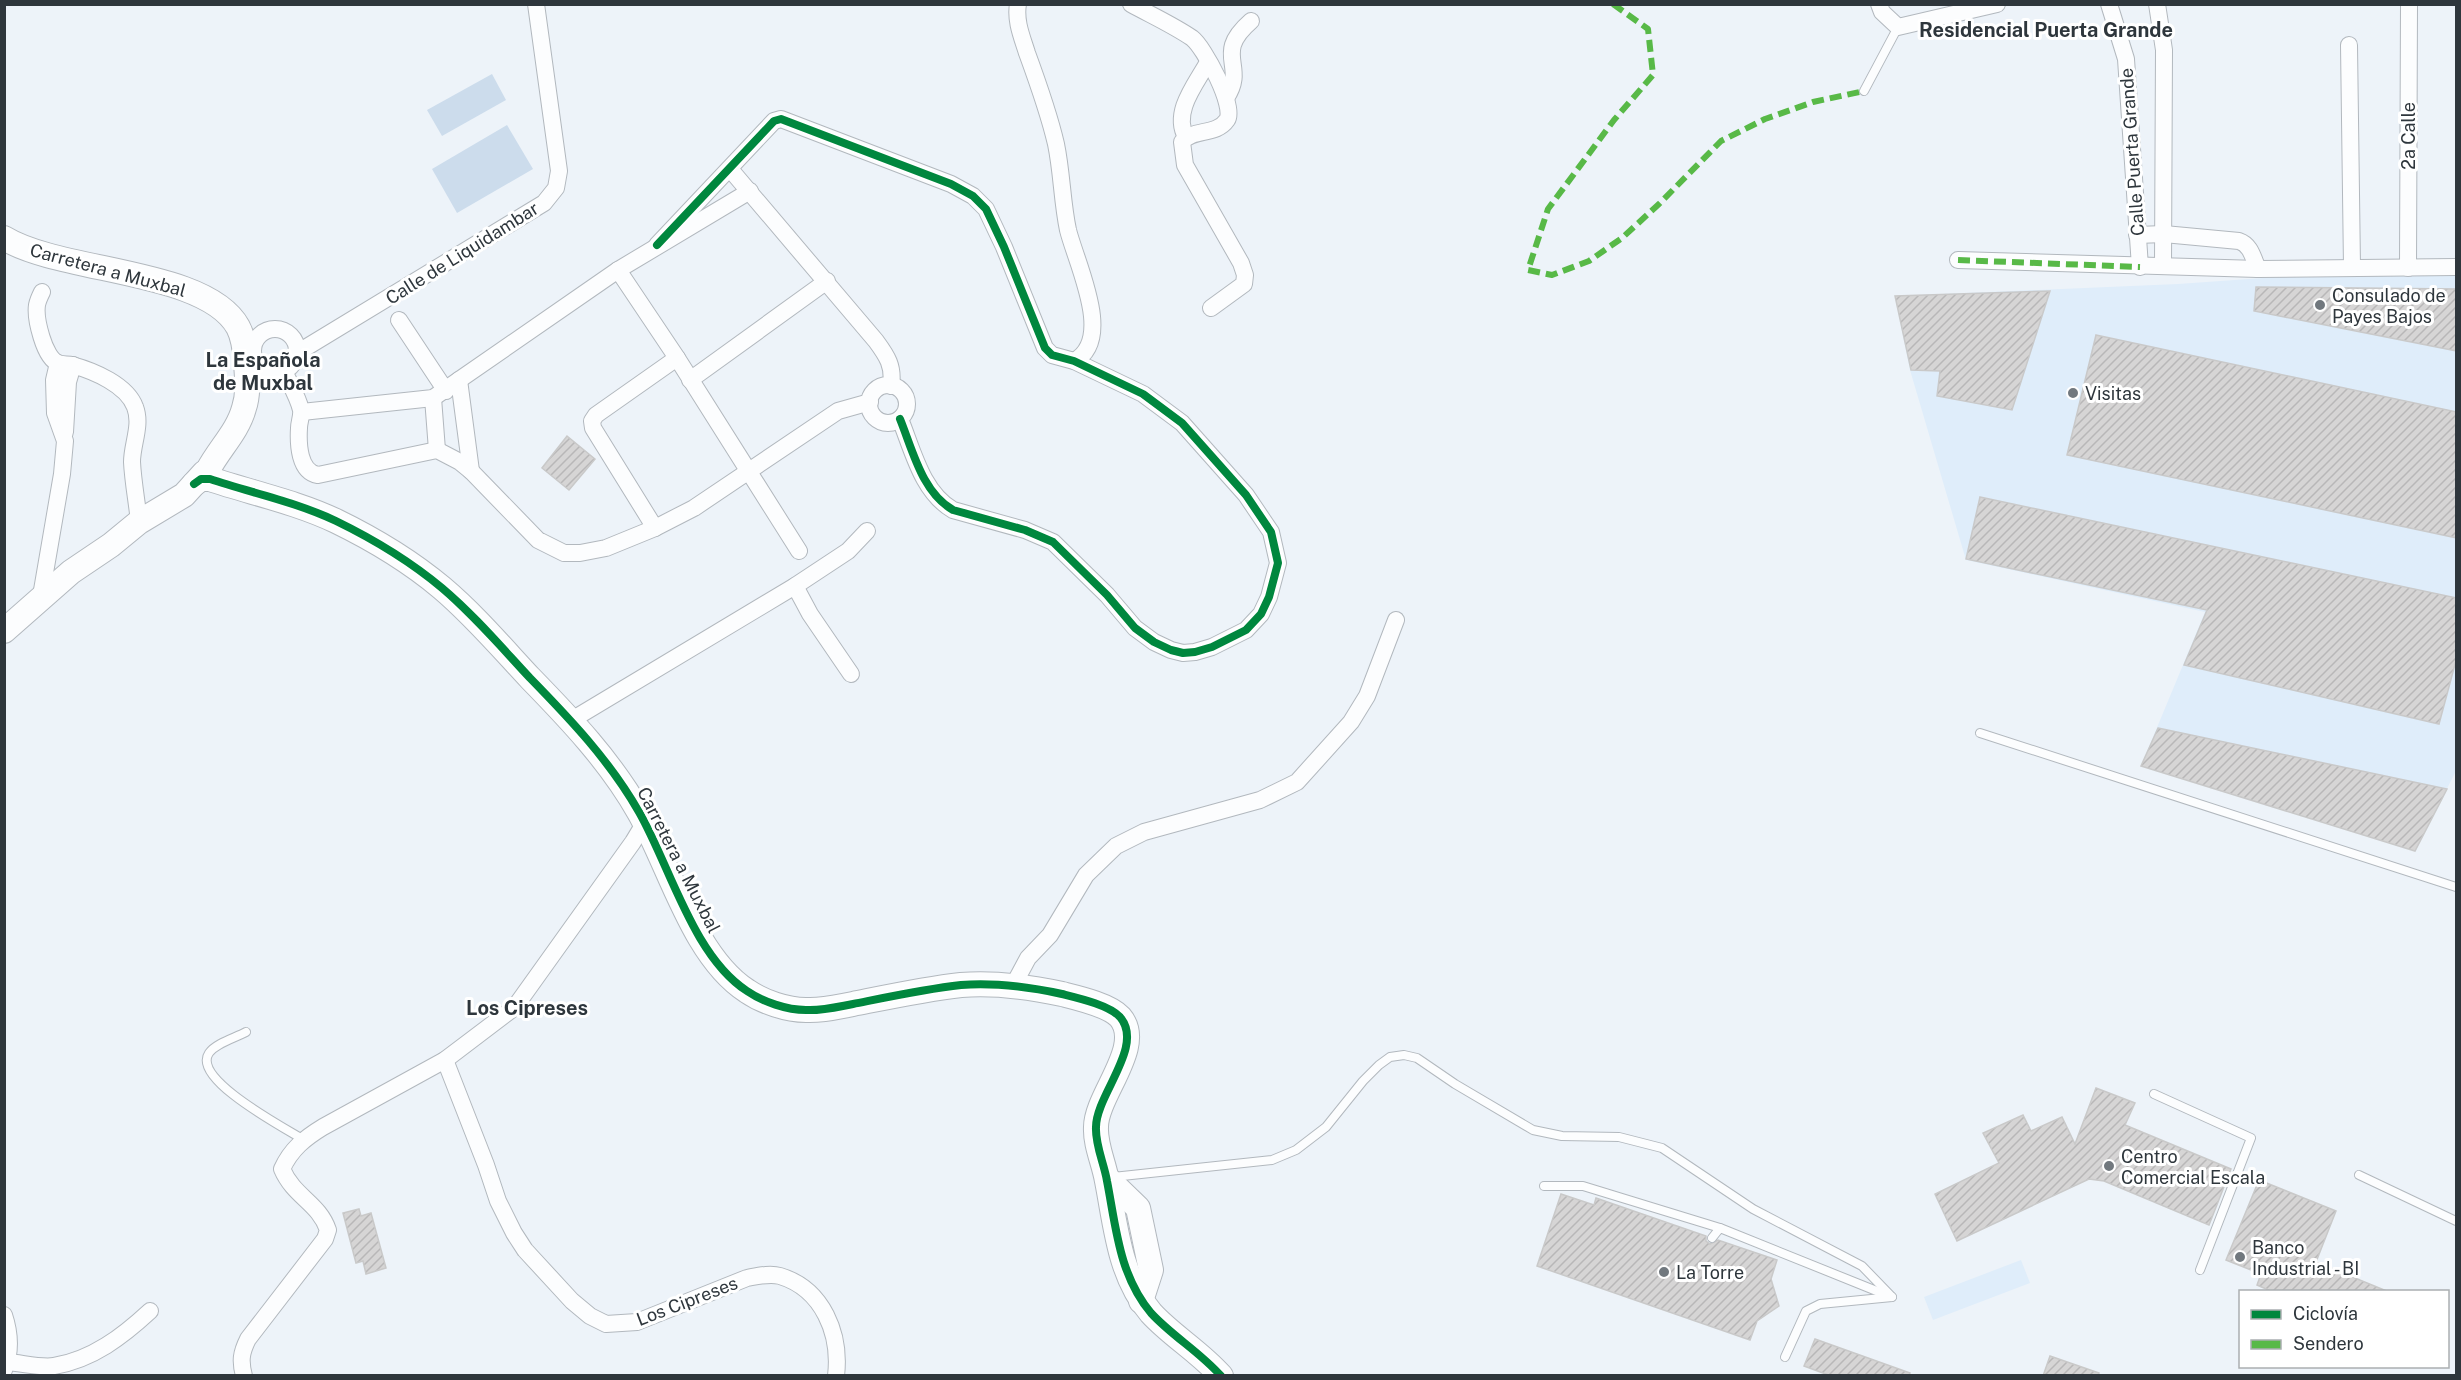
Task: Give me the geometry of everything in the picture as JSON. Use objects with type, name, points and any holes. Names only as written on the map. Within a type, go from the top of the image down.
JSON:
[{"type":"street","name":"Calle de Liquidambar","points":[[297,353],[552,195],[556,188],[559,171],[536,4]]},
{"type":"street","points":[[1018,4],[1016,14],[1020,33],[1056,144],[1068,230],[1091,305],[1092,339],[1083,356],[1074,361]]},
{"type":"street","points":[[1131,4],[1193,39],[1203,49],[1226,98],[1229,110],[1227,121],[1218,128],[1186,137],[1182,142],[1185,165],[1241,263],[1245,275],[1244,284],[1211,308]]},
{"type":"street","points":[[1879,4],[1882,12],[1898,27],[1997,4]]},
{"type":"street","name":"Calle Puerta Grande","points":[[2109,4],[2126,59],[2140,267]]},
{"type":"street","name":"Calle Puerta Grande","points":[[2157,4],[2164,50],[2163,266]]},
{"type":"street","name":"2a Calle","points":[[2408,268],[2409,4]]},
{"type":"street","points":[[1226,98],[1233,87],[1235,75],[1230,52],[1233,40],[1251,21]]},
{"type":"street","points":[[2349,45],[2352,267]]},
{"type":"street","points":[[1186,137],[1180,121],[1182,111],[1208,62]]},
{"type":"street","points":[[657,244],[774,121],[781,119],[951,183],[973,196],[986,209],[1004,247],[1045,348],[1052,355],[1074,361],[1143,394],[1182,423],[1246,495],[1271,532],[1278,563],[1269,597],[1261,614],[1246,630],[1195,652],[1183,653],[1154,642],[1135,628],[1107,595],[1053,542],[1025,530],[953,510],[942,504],[928,487],[900,419]]},
{"type":"street","points":[[730,169],[886,355],[893,373],[891,386]]},
{"type":"street","points":[[302,412],[446,390],[657,244],[750,191]]},
{"type":"street","points":[[2138,235],[2164,234],[2245,243],[2258,269]]},
{"type":"street","name":"Carretera a Muxbal","points":[[4,238],[38,254],[147,277],[196,294],[221,309],[249,333]]},
{"type":"street","points":[[1958,260],[2258,269],[2457,267]]},
{"type":"street","points":[[618,270],[799,550]]},
{"type":"street","points":[[690,380],[826,281]]},
{"type":"street","points":[[42,292],[37,304],[37,314],[46,349],[66,364],[118,384],[128,394],[136,408],[136,439],[132,460],[139,522]]},
{"type":"street","points":[[399,320],[446,390],[471,471]]},
{"type":"street","points":[[247,390],[293,364],[297,353],[295,342],[286,332],[272,329],[249,333]]},
{"type":"street","points":[[249,333],[259,366],[276,372],[302,412],[299,429],[300,450],[304,466],[312,474],[437,450],[460,462],[471,471],[538,540],[564,553],[606,548],[655,528],[694,508],[838,411],[870,402]]},
{"type":"street","points":[[4,631],[41,596],[139,522],[184,495],[206,474],[239,421],[247,390],[246,358],[249,333]]},
{"type":"street","points":[[655,528],[593,428],[592,421],[596,415],[677,358]]},
{"type":"street","points":[[41,596],[62,474],[64,434],[55,412],[54,380],[66,364]]},
{"type":"street","points":[[891,386],[898,388],[907,400],[907,407],[900,419],[892,423],[879,420],[873,415],[870,402],[877,389],[891,386]]},
{"type":"street","points":[[437,450],[446,390]]},
{"type":"street","name":"Carretera a Muxbal","points":[[206,474],[298,505],[328,518],[416,567],[466,610],[602,756],[625,787],[639,832],[694,927],[723,971],[748,992],[780,1006],[816,1011],[962,985],[1013,986],[1083,999],[1118,1015],[1125,1026],[1126,1048],[1118,1071],[1098,1109],[1095,1128],[1107,1178],[1114,1226],[1124,1262],[1141,1301],[1154,1317],[1221,1376]]},
{"type":"street","points":[[570,721],[795,586],[848,551],[867,531]]},
{"type":"street","points":[[795,586],[810,614],[851,674]]},
{"type":"street","points":[[1013,986],[1028,958],[1050,935],[1086,875],[1116,846],[1144,832],[1260,800],[1297,782],[1351,722],[1367,696],[1396,620]]},
{"type":"street","points":[[244,1376],[241,1364],[242,1352],[248,1340],[325,1239],[328,1230],[324,1218],[288,1183],[282,1169],[287,1157],[304,1140],[445,1060],[515,1006],[639,832]]},
{"type":"street","name":"Los Cipreses","points":[[445,1060],[498,1201],[514,1233],[525,1250],[590,1316],[606,1324],[637,1322],[747,1278],[763,1275],[780,1276],[814,1297],[828,1315],[834,1335],[837,1359],[836,1376]]},
{"type":"street","points":[[4,1315],[9,1329],[6,1366],[53,1366],[85,1357],[124,1335],[150,1311]]},
{"type":"lane","points":[[1864,91],[1898,27]]},
{"type":"lane","points":[[1980,733],[2457,887]]},
{"type":"lane","points":[[246,1032],[210,1052],[206,1060],[207,1068],[219,1084],[304,1140]]},
{"type":"lane","points":[[1107,1178],[1272,1160],[1296,1150],[1326,1127],[1379,1065],[1390,1057],[1404,1055],[1417,1058],[1473,1096],[1533,1130],[1562,1136],[1619,1137],[1662,1148],[1753,1209],[1862,1266],[1892,1297]]},
{"type":"lane","points":[[2154,1094],[2251,1137],[2200,1270]]},
{"type":"lane","points":[[2360,1175],[2457,1221]]},
{"type":"lane","points":[[1544,1186],[1583,1186],[1720,1228],[1892,1297]]},
{"type":"lane","points":[[1712,1238],[1720,1228]]},
{"type":"lane","points":[[1785,1357],[1806,1311],[1820,1305],[1892,1297]]},
{"type":"shaded area","points":[[492,74],[506,100],[442,136],[427,110]]},
{"type":"shaded area","points":[[507,125],[533,169],[457,213],[432,169]]},
{"type":"shaded area","points":[[2408,268],[2456,271],[2456,771],[2415,851],[2141,766],[2205,612],[1966,560],[1910,370],[1895,296],[2178,284]]},
{"type":"shaded area","points":[[2021,1260],[2030,1283],[1933,1320],[1924,1297]]},
{"type":"building","points":[[2256,287],[2457,289],[2457,351],[2254,311]]},
{"type":"building","points":[[2050,291],[2012,410],[1937,396],[1940,371],[1911,370],[1895,296]]},
{"type":"building","points":[[2096,335],[2457,412],[2457,538],[2067,455]]},
{"type":"building","points":[[567,436],[595,459],[569,490],[542,468]]},
{"type":"building","points":[[1980,497],[2457,598],[2457,657],[2439,724],[2184,665],[2207,610],[1966,559]]},
{"type":"building","points":[[2158,728],[2447,789],[2415,851],[2141,766]]},
{"type":"building","name":"Centro Comercial Escala","points":[[2096,1088],[2135,1103],[2125,1125],[2231,1169],[2209,1225],[2104,1181],[2089,1179],[1957,1241],[1935,1194],[1999,1163],[1983,1133],[2023,1115],[2031,1131],[2062,1117],[2075,1144]]},
{"type":"building","name":"Centro Comercial Escala","points":[[2259,1180],[2336,1211],[2316,1262],[2384,1290],[2268,1290],[2257,1285],[2261,1274],[2226,1260]]},
{"type":"building","name":"La Torre","points":[[1561,1194],[1594,1205],[1596,1198],[1706,1236],[1706,1241],[1710,1244],[1718,1240],[1777,1260],[1771,1279],[1779,1306],[1757,1321],[1750,1340],[1537,1266]]},
{"type":"building","points":[[359,1209],[361,1216],[371,1213],[386,1268],[366,1274],[363,1261],[356,1263],[343,1213]]},
{"type":"building","points":[[1815,1339],[1910,1373],[1909,1376],[1831,1376],[1804,1366]]},
{"type":"building","points":[[2050,1356],[2099,1373],[2098,1376],[2043,1376]]},
{"type":"marked path","points":[[1613,4],[1648,29],[1653,75],[1614,120],[1548,209],[1528,270],[1552,275],[1589,261],[1622,238],[1721,141],[1765,119],[1813,102],[1864,91]]},
{"type":"marked path","points":[[1958,260],[2140,267]]},
{"type":"cycle path","points":[[657,245],[774,121],[781,119],[951,184],[973,196],[986,209],[1045,348],[1052,355],[1074,361],[1143,394],[1182,423],[1246,495],[1271,532],[1278,563],[1269,597],[1261,614],[1246,630],[1212,647],[1195,652],[1183,653],[1154,642],[1135,628],[1107,595],[1053,542],[1025,530],[953,510],[942,502],[926,482],[900,419]]},
{"type":"cycle path","points":[[194,484],[201,479],[210,479],[321,514],[350,528],[418,569],[454,598],[560,709],[615,775],[639,812],[697,933],[728,975],[753,995],[783,1007],[818,1010],[947,987],[974,984],[999,985],[1062,994],[1101,1006],[1120,1017],[1126,1029],[1127,1042],[1117,1071],[1103,1100],[1096,1127],[1120,1250],[1132,1283],[1151,1313],[1221,1376]]},
{"type":"place","name":"Consulado de Payes Bajos","points":[[2320,305]]},
{"type":"place","name":"Visitas","points":[[2073,393]]},
{"type":"place","name":"Centro Comercial Escala","points":[[2109,1166]]},
{"type":"place","name":"Banco Industrial - BI","points":[[2240,1257]]},
{"type":"place","name":"La Torre","points":[[1664,1272]]},
{"type":"district","name":"Residencial Puerta Grande","points":[[2046,30]]},
{"type":"district","name":"La Española de Muxbal","points":[[263,372]]},
{"type":"district","name":"Los Cipreses","points":[[527,1008]]}]
